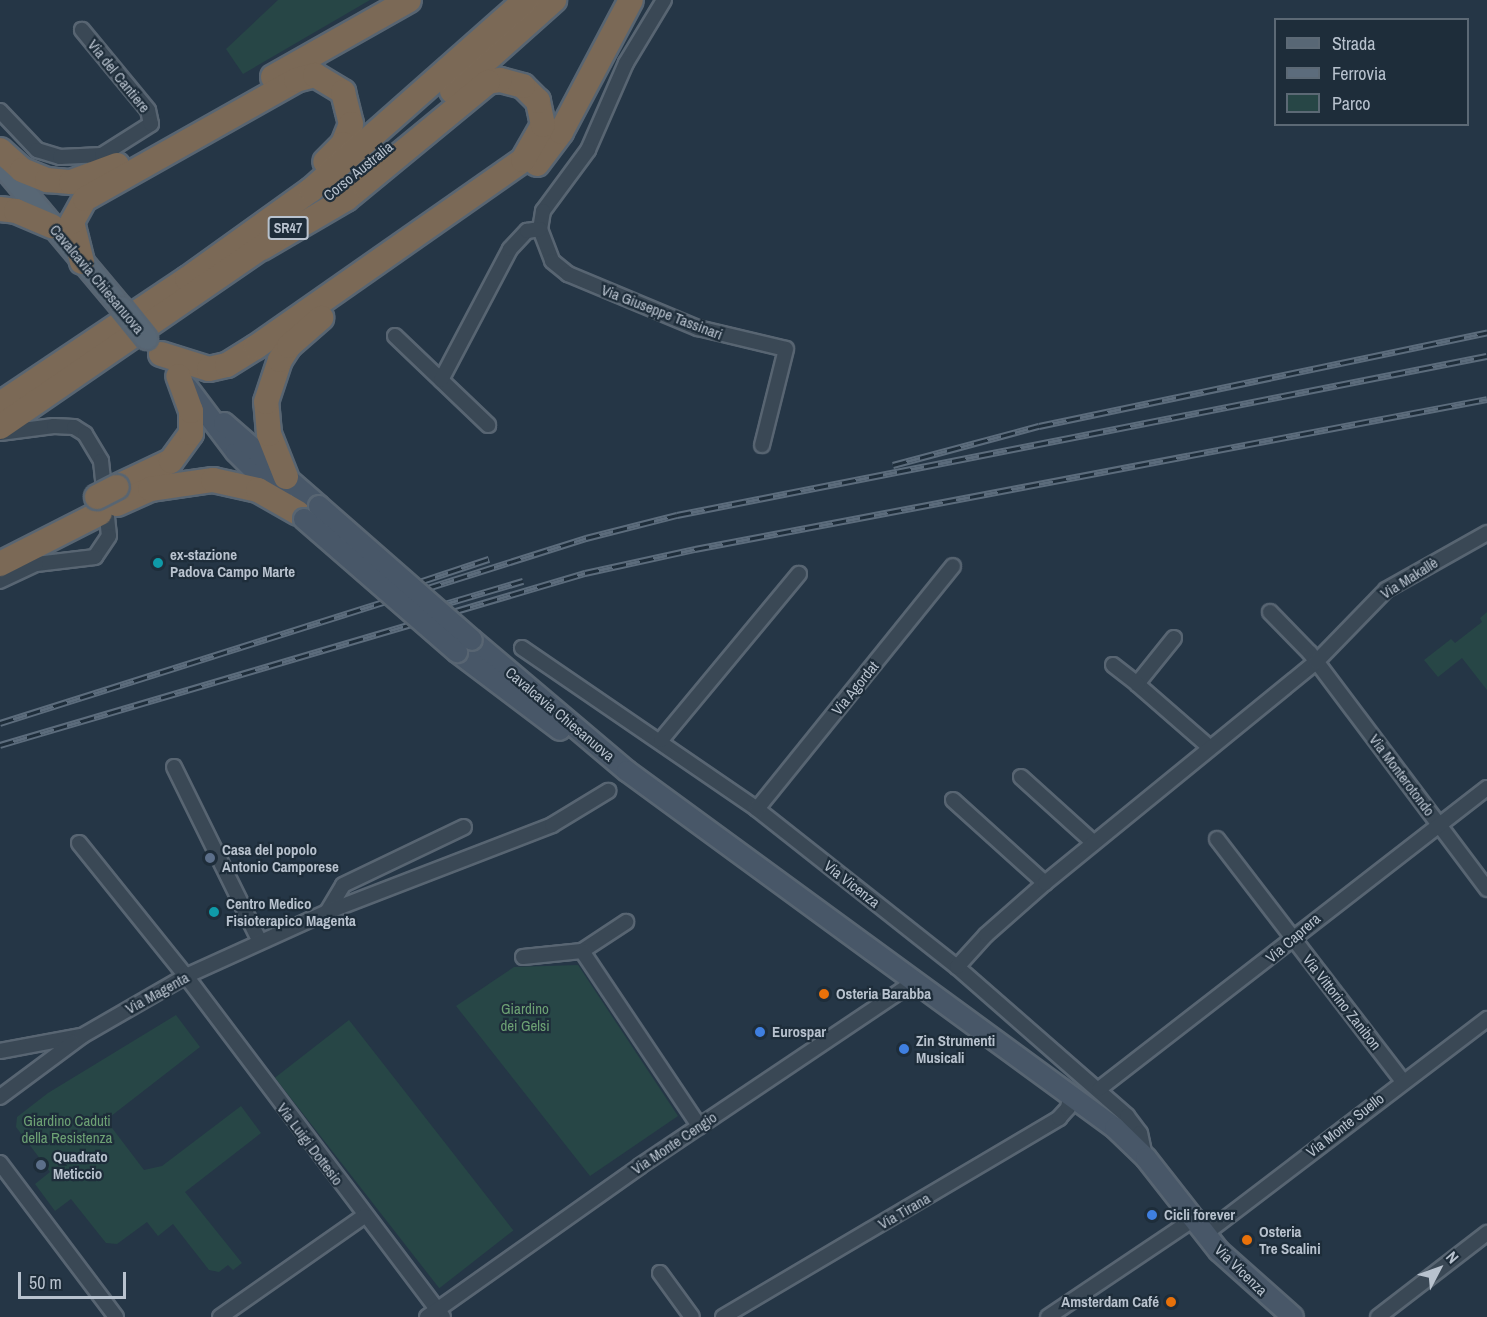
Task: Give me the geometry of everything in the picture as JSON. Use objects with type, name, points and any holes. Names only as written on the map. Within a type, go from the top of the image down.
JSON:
[{"type":"highway","points":[[0,150],[22,170],[47,180],[71,182],[105,172],[409,0]]},
{"type":"highway","name":"Corso Australia","points":[[0,404],[187,279],[311,189],[526,0]]},
{"type":"highway","name":"Corso Australia","points":[[0,427],[262,248],[364,168],[554,0]]},
{"type":"highway","points":[[286,477],[269,434],[266,402],[272,377],[290,346],[310,326],[530,171],[561,132],[631,0]]},
{"type":"highway","points":[[82,262],[72,222],[85,199],[296,80],[315,75],[335,84],[349,104],[351,124],[343,144],[237,232],[187,279]]},
{"type":"highway","points":[[153,346],[209,369],[227,364],[256,347],[523,160],[543,125],[538,101],[523,86],[500,80],[488,82],[346,199],[262,248]]},
{"type":"highway","points":[[0,209],[16,211],[52,226]]},
{"type":"highway","points":[[0,394],[57,368]]},
{"type":"highway","points":[[0,564],[171,461],[187,440],[193,423],[178,376]]},
{"type":"highway","points":[[0,547],[107,500],[150,489],[213,480],[258,490],[307,513]]},
{"type":"main road","name":"Cavalcavia Chiesanuova","points":[[0,163],[178,376],[236,452],[574,740],[627,771]]},
{"type":"main road","name":"Cavalcavia Chiesanuova","points":[[193,395],[286,477],[307,513]]},
{"type":"main road","name":"Via Vicenza","points":[[627,771],[1071,1093],[1146,1158],[1199,1226],[1238,1270],[1293,1317]]},
{"type":"street","points":[[441,380],[510,249],[527,231],[540,229],[543,212],[588,150],[626,63],[664,0]]},
{"type":"street","name":"Via del Cantiere","points":[[0,111],[37,150],[60,157],[102,155],[151,124],[148,110],[82,30]]},
{"type":"street","name":"Via Giuseppe Tassinari","points":[[540,229],[552,261],[568,274],[698,328],[786,349],[762,445]]},
{"type":"street","points":[[395,336],[488,425]]},
{"type":"street","points":[[0,433],[54,426],[74,427],[85,434],[101,461],[109,536],[95,557],[36,564],[0,582]]},
{"type":"street","name":"Via Makallè","points":[[957,967],[1045,883],[1208,747],[1316,662],[1386,590],[1487,533]]},
{"type":"street","name":"Via Agordat","points":[[758,809],[953,566]]},
{"type":"street","points":[[661,740],[799,574]]},
{"type":"street","points":[[1270,612],[1316,662]]},
{"type":"street","points":[[1137,684],[1174,638]]},
{"type":"street","name":"Via Vicenza","points":[[522,648],[661,740],[758,809],[957,967],[1099,1089],[1140,1133],[1146,1158]]},
{"type":"street","name":"Via Monterotondo","points":[[1316,662],[1487,889]]},
{"type":"street","points":[[1113,665],[1208,747]]},
{"type":"street","points":[[174,767],[259,940]]},
{"type":"street","points":[[1021,777],[1094,843]]},
{"type":"street","name":"Via Caprera","points":[[1099,1089],[1487,788]]},
{"type":"street","name":"Via Magenta","points":[[0,1097],[82,1036],[186,976],[259,940],[552,825],[608,791]]},
{"type":"street","points":[[953,800],[1045,883]]},
{"type":"street","points":[[327,912],[343,885],[464,827]]},
{"type":"street","name":"Via Vittorino Zanibon","points":[[1217,838],[1402,1080]]},
{"type":"street","name":"Via Luigi Dottesio","points":[[79,843],[186,976],[436,1315]]},
{"type":"street","points":[[524,957],[582,951],[626,922]]},
{"type":"street","points":[[582,951],[699,1126]]},
{"type":"street","name":"Via Monte Cengio","points":[[436,1315],[699,1126],[915,981]]},
{"type":"street","name":"Via Monte Suello","points":[[1199,1226],[1487,1019]]},
{"type":"street","points":[[0,1051],[50,1039],[82,1036]]},
{"type":"street","name":"Via Tirana","points":[[723,1317],[1020,1143],[1065,1114],[1071,1093]]},
{"type":"street","points":[[0,1163],[116,1317]]},
{"type":"street","points":[[220,1317],[364,1216]]},
{"type":"street","points":[[1048,1317],[1199,1226]]},
{"type":"street","points":[[1378,1317],[1487,1233]]},
{"type":"street","points":[[660,1273],[692,1317]]},
{"type":"green space","points":[[278,0],[370,0],[243,74],[226,49]]},
{"type":"green space","points":[[1487,612],[1487,690],[1462,658],[1438,677],[1424,660],[1451,639],[1455,643],[1482,622],[1480,618]]},
{"type":"green space","name":"Giardino dei Gelsi","points":[[578,965],[678,1116],[590,1176],[456,1006],[514,967]]},
{"type":"green space","name":"Giardino Caduti della Resistenza","points":[[176,1015],[200,1047],[106,1120],[144,1170],[162,1166],[241,1106],[261,1133],[185,1192],[242,1263],[233,1270],[228,1265],[219,1272],[209,1270],[173,1224],[158,1236],[147,1222],[117,1244],[106,1243],[71,1199],[55,1211],[35,1184],[50,1172],[16,1127],[17,1117],[48,1093]]},
{"type":"green space","points":[[349,1020],[513,1230],[439,1288],[275,1078]]},
{"type":"railway","points":[[893,465],[1039,426],[1487,332]]},
{"type":"railway","points":[[0,723],[586,538],[677,515],[1487,356]]},
{"type":"railway","points":[[0,745],[585,573],[695,549],[1487,399]]},
{"type":"railway","points":[[395,590],[489,559]]},
{"type":"railway","points":[[431,608],[523,581]]},
{"type":"place","name":"ex-stazione Padova Campo Marte","points":[[158,563]]},
{"type":"place","name":"Casa del popolo Antonio Camporese","points":[[210,858]]},
{"type":"place","name":"Centro Medico Fisioterapico Magenta","points":[[214,912]]},
{"type":"place","name":"Osteria Barabba","points":[[824,994]]},
{"type":"place","name":"Eurospar","points":[[760,1032]]},
{"type":"place","name":"Zin Strumenti Musicali","points":[[904,1049]]},
{"type":"place","name":"Quadrato Meticcio","points":[[41,1165]]},
{"type":"place","name":"Cicli forever","points":[[1152,1215]]},
{"type":"place","name":"Osteria Tre Scalini","points":[[1247,1240]]},
{"type":"place","name":"Amsterdam Café","points":[[1171,1302]]}]
